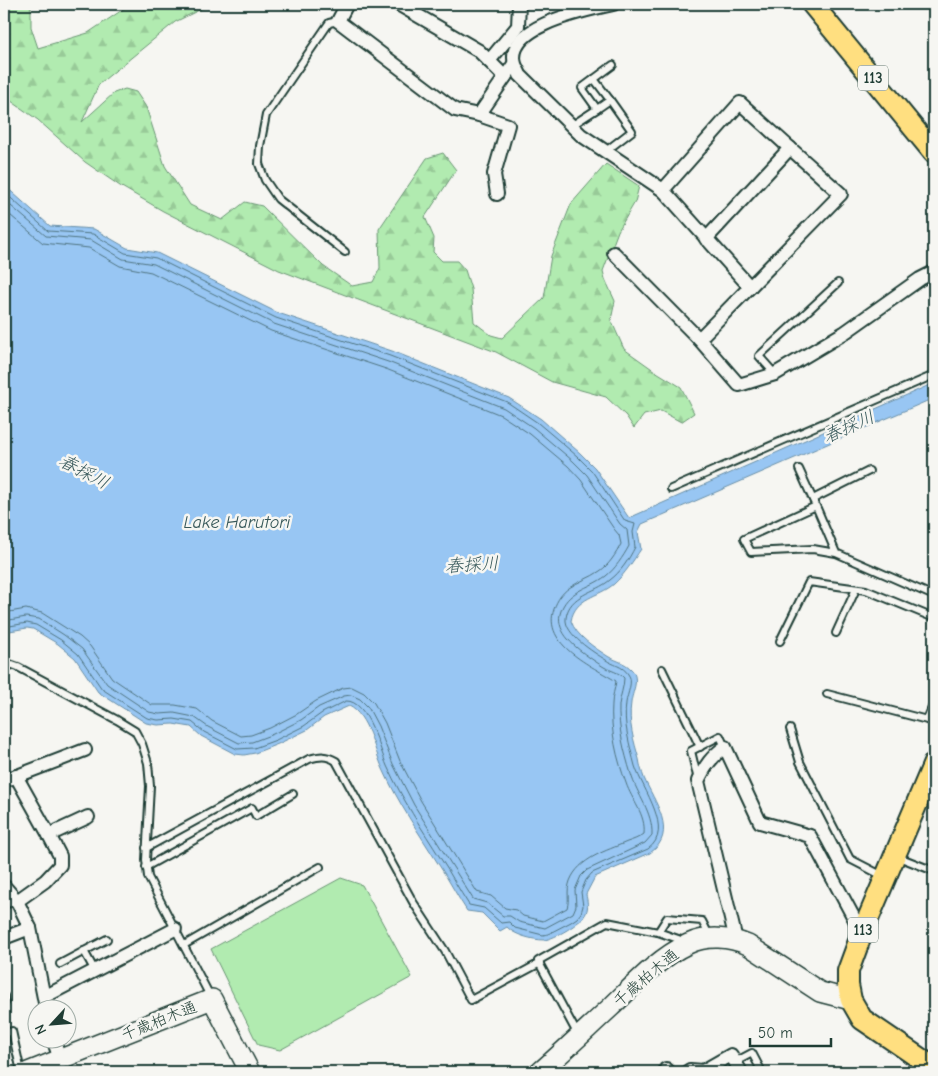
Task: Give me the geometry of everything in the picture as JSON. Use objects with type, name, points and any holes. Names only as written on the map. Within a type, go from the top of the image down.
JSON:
[{"type":"main road","name":"113","points":[[812,4],[934,153]]},
{"type":"main road","name":"113","points":[[932,772],[862,933],[848,971],[848,986],[851,1000],[862,1018],[934,1068]]},
{"type":"street","points":[[347,4],[338,21],[455,110],[508,125],[494,174],[497,194]]},
{"type":"street","points":[[398,4],[479,51],[505,77]]},
{"type":"street","points":[[489,61],[518,26],[519,4]]},
{"type":"street","points":[[613,4],[557,19],[537,27],[523,38],[514,51],[514,64],[520,74],[581,135],[662,190],[750,287]]},
{"type":"street","points":[[478,115],[514,64]]},
{"type":"street","points":[[662,190],[740,103],[841,194],[700,339]]},
{"type":"street","points":[[706,239],[790,148]]},
{"type":"street","points":[[614,253],[700,339],[739,385],[775,374],[844,333],[920,279],[934,272]]},
{"type":"street","points":[[736,940],[698,781],[704,768],[713,756],[725,747],[760,822],[810,836],[862,933]]},
{"type":"street","points":[[4,781],[85,750]]},
{"type":"street","points":[[16,776],[60,856],[60,865],[45,881],[16,901]]},
{"type":"street","points":[[49,835],[88,817]]},
{"type":"street","points":[[4,886],[16,901],[30,928],[44,998]]},
{"type":"street","points":[[4,938],[30,928]]},
{"type":"street","points":[[53,998],[95,971],[175,929]]},
{"type":"street","name":"千歳柏木通","points":[[540,1072],[579,1038],[646,974],[671,954],[690,943],[710,938],[736,940],[820,992],[851,1000]]},
{"type":"street","name":"千歳柏木通","points":[[28,1072],[212,999],[250,1072]]},
{"type":"street","points":[[56,1048],[60,1060]]},
{"type":"street","points":[[687,1072],[690,1070],[702,1072],[731,1055],[738,1067]]},
{"type":"lane","points":[[338,21],[329,23],[266,115],[260,146],[260,164],[265,180],[278,199],[345,252]]},
{"type":"lane","points":[[597,109],[582,88],[613,65]]},
{"type":"lane","points":[[594,79],[632,131],[606,151]]},
{"type":"lane","points":[[571,126],[610,100]]},
{"type":"lane","points":[[775,374],[759,356],[838,283]]},
{"type":"lane","points":[[671,489],[934,374]]},
{"type":"lane","points":[[799,469],[836,553]]},
{"type":"lane","points":[[813,499],[869,471]]},
{"type":"lane","points":[[816,506],[744,539],[751,552],[813,549],[836,553],[934,596]]},
{"type":"lane","points":[[780,641],[809,582],[866,590],[934,618]]},
{"type":"lane","points":[[836,633],[856,589]]},
{"type":"lane","points":[[4,662],[18,666],[135,731],[142,744],[148,763],[150,786],[146,848],[148,877],[212,999]]},
{"type":"lane","points":[[662,669],[700,747]]},
{"type":"lane","points":[[827,694],[931,721],[934,702]]},
{"type":"lane","points":[[790,728],[800,762],[850,859],[886,878]]},
{"type":"lane","points":[[698,781],[691,751],[720,736],[725,747]]},
{"type":"lane","points":[[146,848],[309,759],[320,756],[329,757],[336,761],[413,902],[445,951],[471,1000],[540,963]]},
{"type":"lane","points":[[146,867],[252,808],[256,816],[293,794]]},
{"type":"lane","points":[[895,856],[934,871]]},
{"type":"lane","points":[[184,945],[320,867]]},
{"type":"lane","points":[[4,905],[16,901]]},
{"type":"lane","points":[[658,932],[667,918],[702,921],[710,938]]},
{"type":"lane","points":[[579,1038],[538,961],[607,922],[658,932],[690,943]]},
{"type":"lane","points":[[60,964],[107,939]]},
{"type":"lane","points":[[84,951],[95,971]]},
{"type":"lane","points":[[4,996],[4,1003]]},
{"type":"lane","points":[[4,1034],[12,1031],[22,1072]]},
{"type":"lane","points":[[738,1067],[752,1053],[762,1072]]},
{"type":"green space","points":[[4,4],[31,4],[31,27],[38,48],[88,33],[131,4],[211,4],[175,22],[99,84],[82,122],[114,93],[125,89],[136,92],[146,107],[165,166],[190,205],[222,220],[245,202],[262,206],[323,266],[352,286],[373,282],[380,268],[379,229],[427,158],[443,153],[456,170],[425,217],[434,238],[433,252],[442,261],[457,261],[465,270],[471,289],[474,322],[491,335],[502,338],[544,298],[551,256],[571,204],[606,164],[639,186],[635,202],[618,231],[603,271],[615,301],[611,320],[624,349],[681,387],[694,413],[681,422],[661,411],[644,415],[634,428],[626,416],[606,397],[552,382],[496,352],[279,270],[163,211],[120,186],[85,162],[38,120],[4,96]]},
{"type":"green space","points":[[341,878],[362,885],[412,977],[280,1050],[258,1045],[211,949]]},
{"type":"water","name":"Lake Harutori","points":[[4,185],[50,226],[94,229],[127,248],[157,253],[278,313],[392,351],[509,398],[541,419],[595,468],[629,518],[934,383],[934,398],[642,524],[638,532],[641,549],[625,572],[614,584],[588,598],[577,607],[571,621],[577,632],[598,650],[627,666],[634,674],[635,682],[630,710],[632,732],[640,767],[662,817],[663,836],[650,853],[595,877],[586,894],[588,906],[586,913],[574,926],[549,939],[529,938],[519,935],[507,927],[500,931],[482,913],[467,911],[395,794],[366,725],[356,711],[349,706],[324,717],[307,730],[278,744],[255,753],[235,754],[201,736],[191,727],[146,723],[98,692],[75,658],[58,644],[33,629],[27,628],[4,632]]},
{"type":"water label","name":"春採川","points":[[849,427]]},
{"type":"water label","name":"春採川","points":[[84,472]]},
{"type":"water label","name":"春採川","points":[[472,565]]}]
